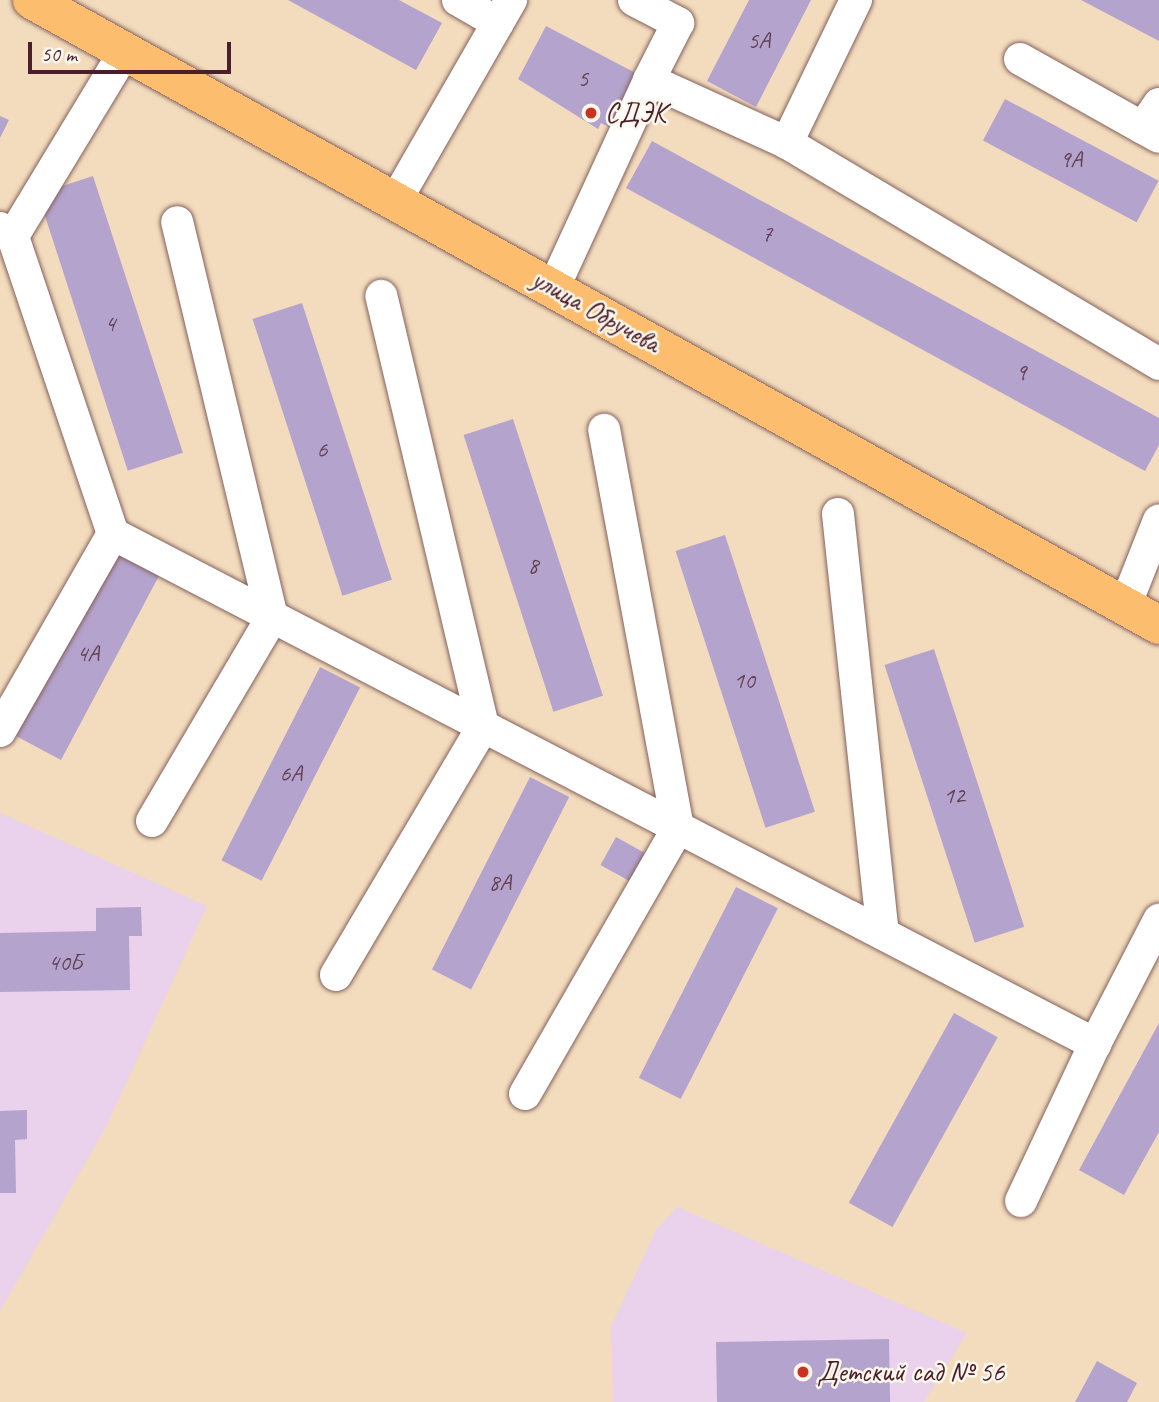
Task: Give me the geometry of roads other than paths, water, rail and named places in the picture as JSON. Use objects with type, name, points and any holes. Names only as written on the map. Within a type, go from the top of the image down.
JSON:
[{"type":"main road","name":"улица Обручева","points":[[32,0],[554,287],[1159,625]]},
{"type":"lane","points":[[396,200],[504,12],[458,0]]},
{"type":"lane","points":[[554,287],[678,23],[634,0]]},
{"type":"lane","points":[[787,143],[856,0]]},
{"type":"lane","points":[[125,51],[7,232],[113,534],[1096,1044]]},
{"type":"lane","points":[[1020,59],[1154,123]]},
{"type":"lane","points":[[649,80],[787,143],[1159,364]]},
{"type":"lane","points":[[152,821],[272,617],[177,222]]},
{"type":"lane","points":[[336,975],[483,726],[381,296]]},
{"type":"lane","points":[[524,1094],[678,828],[604,430]]},
{"type":"lane","points":[[838,514],[883,934]]},
{"type":"lane","points":[[1125,606],[1159,520]]},
{"type":"lane","points":[[0,731],[113,534]]},
{"type":"lane","points":[[1021,1201],[1159,920]]},
{"type":"place","name":"СДЭК","points":[[591,113]]},
{"type":"place","name":"Детский сад № 56","points":[[803,1372]]}]
